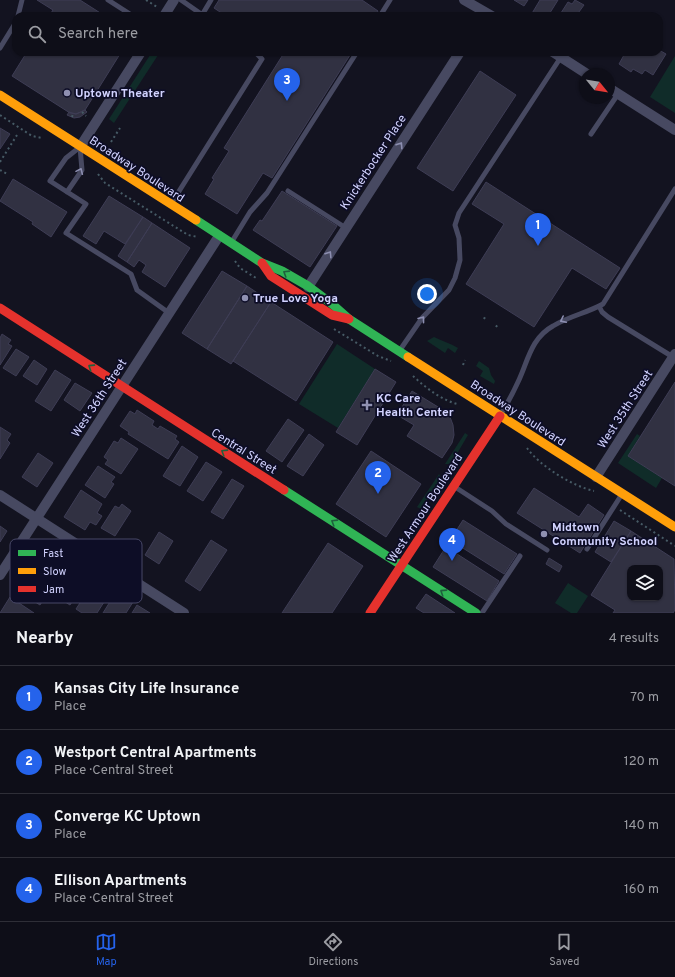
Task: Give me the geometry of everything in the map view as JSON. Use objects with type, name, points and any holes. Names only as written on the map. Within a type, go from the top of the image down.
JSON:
[{"type":"main road","name":"Broadway Boulevard","points":[[0,95],[262,263],[276,267],[338,306],[349,319],[675,527]]},
{"type":"main road","name":"Broadway Boulevard","points":[[262,263],[271,276],[332,315],[349,319]]},
{"type":"main road","name":"Central Street","points":[[0,308],[121,387],[476,613]]},
{"type":"main road","name":"West Armour Boulevard","points":[[370,613],[500,416]]},
{"type":"street","points":[[166,12],[174,0]]},
{"type":"street","points":[[464,0],[482,12]]},
{"type":"street","points":[[80,147],[138,56]]},
{"type":"street","name":"Knickerbocker Place","points":[[308,287],[457,56]]},
{"type":"street","points":[[559,56],[579,69]]},
{"type":"street","points":[[615,92],[675,130]]},
{"type":"street","name":"West 36th Street","points":[[22,539],[219,236]]},
{"type":"street","name":"West 35th Street","points":[[596,477],[674,356]]},
{"type":"street","points":[[0,495],[69,539]]},
{"type":"street","name":"West 36th Street","points":[[0,574],[10,558]]},
{"type":"street","points":[[142,586],[184,613]]},
{"type":"lane","points":[[19,12],[22,0]]},
{"type":"lane","points":[[108,0],[126,12]]},
{"type":"lane","points":[[181,0],[199,12]]},
{"type":"lane","points":[[205,12],[211,0]]},
{"type":"lane","points":[[382,12],[390,0]]},
{"type":"lane","points":[[0,48],[12,28]]},
{"type":"lane","points":[[170,204],[262,58],[260,56]]},
{"type":"lane","points":[[231,243],[250,212],[267,193],[354,56]]},
{"type":"lane","points":[[399,351],[422,318],[449,290],[455,278],[460,260],[459,238],[455,225],[459,213],[556,56]]},
{"type":"lane","points":[[591,134],[606,104]]},
{"type":"lane","points":[[80,147],[66,158],[50,182],[86,204],[66,233],[130,274],[137,290],[169,313]]},
{"type":"lane","points":[[67,192],[82,170],[80,147]]},
{"type":"lane","points":[[500,416],[519,382],[534,344],[541,334],[552,326],[573,315],[599,306],[609,295],[675,189]]},
{"type":"lane","points":[[288,191],[346,228]]},
{"type":"lane","points":[[599,306],[602,312],[608,317],[674,356]]},
{"type":"lane","points":[[454,486],[492,511],[506,524],[548,550]]},
{"type":"lane","points":[[587,549],[622,493]]},
{"type":"lane","points":[[482,613],[520,556]]},
{"type":"path","points":[[146,0],[157,7]]},
{"type":"path","points":[[82,112],[86,116]]},
{"type":"path","points":[[0,115],[32,136],[47,141]]},
{"type":"path","points":[[112,142],[120,128]]},
{"type":"path","points":[[0,162],[17,135]]},
{"type":"path","points":[[0,170],[7,174]]},
{"type":"path","points":[[93,170],[105,183],[188,235],[201,239]]},
{"type":"path","points":[[230,258],[235,261],[240,268],[260,280]]},
{"type":"path","points":[[330,327],[378,356],[395,363]]},
{"type":"path","points":[[463,364],[465,360]]},
{"type":"path","points":[[409,372],[427,388],[449,402],[459,404]]},
{"type":"path","points":[[522,444],[537,461],[580,487],[598,492]]},
{"type":"path","points":[[615,505],[626,515],[675,546]]},
{"type":"green space","points":[[149,56],[157,56],[114,123],[109,119]]},
{"type":"green space","points":[[675,56],[675,113],[650,97]]},
{"type":"green space","points":[[434,337],[458,348],[455,353],[448,348],[445,353],[427,341]]},
{"type":"green space","points":[[337,344],[375,369],[338,428],[299,404]]},
{"type":"green space","points":[[479,361],[489,368],[495,381],[494,384],[480,376],[483,371],[476,366]]},
{"type":"green space","points":[[465,433],[468,435],[451,464],[445,464]]},
{"type":"green space","points":[[637,434],[640,436],[628,456],[662,478],[656,488],[618,463]]},
{"type":"green space","points":[[439,474],[441,478],[421,509],[417,507]]},
{"type":"green space","points":[[568,583],[588,596],[577,613],[571,613],[555,603]]},
{"type":"building","points":[[37,0],[80,0],[99,12],[52,12],[53,10]]},
{"type":"building","points":[[219,0],[362,0],[378,11],[220,12],[214,8]]},
{"type":"building","points":[[514,0],[528,0],[524,6]]},
{"type":"building","points":[[540,0],[558,0],[550,12],[533,12]]},
{"type":"building","points":[[575,0],[584,5],[579,12],[562,12],[568,2],[572,4]]},
{"type":"building","points":[[663,52],[666,54],[653,75],[645,70],[642,74],[633,69],[631,72],[619,64],[623,56],[663,56]]},
{"type":"building","name":"Uptown Theater","points":[[24,56],[119,56],[85,110],[76,114],[70,113],[12,76]]},
{"type":"building","points":[[282,56],[349,56],[272,178],[263,173],[237,214],[205,194],[214,179],[212,178],[229,151],[224,148]]},
{"type":"building","points":[[480,71],[516,95],[453,191],[417,168]]},
{"type":"building","points":[[85,110],[87,112],[80,117],[74,118],[67,115],[69,112],[76,114]]},
{"type":"building","points":[[0,128],[10,134],[0,149]]},
{"type":"building","points":[[13,179],[67,212],[51,237],[32,224],[33,222],[0,201]]},
{"type":"building","points":[[486,182],[620,268],[606,289],[572,268],[534,327],[466,284],[504,224],[472,204]]},
{"type":"building","points":[[282,191],[337,226],[310,267],[253,230],[260,220],[262,221]]},
{"type":"building","points":[[109,196],[143,217],[125,244],[104,231],[96,244],[83,236]]},
{"type":"building","points":[[143,217],[152,223],[127,262],[118,256]]},
{"type":"building","points":[[152,223],[190,248],[165,287],[142,272],[146,265],[139,260],[134,267],[127,262]]},
{"type":"building","points":[[222,271],[247,286],[207,349],[182,333]]},
{"type":"building","points":[[247,286],[271,302],[231,364],[207,349]]},
{"type":"building","points":[[271,302],[333,342],[296,401],[233,361]]},
{"type":"building","points":[[2,334],[11,340],[8,344],[12,346],[0,365],[0,338]]},
{"type":"building","points":[[16,349],[29,357],[16,376],[3,368]]},
{"type":"building","points":[[34,360],[47,369],[37,385],[23,376]]},
{"type":"building","name":"KC Care Health Center","points":[[375,369],[396,382],[357,445],[336,432]]},
{"type":"building","points":[[55,370],[71,380],[51,411],[35,401]]},
{"type":"building","points":[[675,382],[675,486],[628,456]]},
{"type":"building","points":[[75,383],[92,393],[80,411],[64,400]]},
{"type":"building","points":[[412,391],[443,410],[450,417],[454,435],[452,443],[442,458],[407,436],[414,425],[397,415]]},
{"type":"building","points":[[137,410],[154,421],[152,425],[158,429],[160,426],[177,436],[175,439],[179,442],[168,459],[128,434],[129,432],[120,426],[130,411],[135,414]]},
{"type":"building","points":[[288,419],[304,430],[282,462],[266,451]]},
{"type":"building","points":[[0,427],[11,434],[7,440],[10,443],[0,459]]},
{"type":"building","points":[[309,434],[324,445],[303,476],[287,466]]},
{"type":"building","points":[[121,438],[138,449],[121,474],[105,464],[108,460],[104,457],[114,441],[118,443]]},
{"type":"building","points":[[182,446],[198,457],[180,486],[163,476]]},
{"type":"building","points":[[371,451],[421,484],[386,537],[336,504]]},
{"type":"building","points":[[38,453],[53,463],[37,487],[22,477]]},
{"type":"building","points":[[206,462],[222,472],[203,501],[187,491]]},
{"type":"building","points":[[98,466],[115,477],[111,482],[114,484],[105,498],[85,485]]},
{"type":"building","points":[[232,479],[244,486],[223,519],[211,512]]},
{"type":"building","points":[[534,488],[579,517],[588,504],[604,515],[580,553],[517,513]]},
{"type":"building","points":[[81,490],[102,504],[97,513],[102,516],[96,525],[90,522],[85,530],[64,517]]},
{"type":"building","points":[[122,504],[131,511],[115,536],[101,528],[115,506],[119,508]]},
{"type":"building","points":[[463,520],[517,554],[504,574],[458,545],[454,552],[499,581],[487,601],[433,567]]},
{"type":"building","points":[[614,521],[631,531],[611,562],[595,552]]},
{"type":"building","points":[[0,526],[7,531],[0,542]]},
{"type":"building","points":[[631,531],[674,559],[675,610],[673,613],[613,613],[615,610],[591,595]]},
{"type":"building","points":[[159,532],[173,541],[159,564],[145,555]]},
{"type":"building","points":[[211,540],[227,550],[200,591],[185,581]]},
{"type":"building","points":[[328,543],[363,566],[332,613],[282,613]]},
{"type":"building","points":[[549,558],[562,566],[559,572],[546,564]]},
{"type":"building","points":[[426,594],[455,613],[424,613],[416,608]]},
{"type":"building","points":[[10,597],[10,603],[19,603],[34,613],[0,613]]},
{"type":"building","points":[[80,603],[103,603],[97,613],[82,613],[76,609]]},
{"type":"building","points":[[109,603],[132,603],[126,613],[103,613]]},
{"type":"building","points":[[137,605],[150,613],[132,613]]},
{"type":"traffic: fast","points":[[196,220],[262,263],[282,271],[308,286],[349,319],[408,357]]},
{"type":"traffic: fast","points":[[284,490],[476,613]]},
{"type":"traffic: slow","points":[[0,95],[196,220]]},
{"type":"traffic: slow","points":[[408,357],[675,527]]},
{"type":"traffic: jam","points":[[262,263],[271,276],[332,315],[349,319]]},
{"type":"traffic: jam","points":[[0,308],[284,490]]},
{"type":"traffic: jam","points":[[370,613],[500,416]]},
{"type":"place","name":"Uptown Theater","points":[[67,93]]},
{"type":"place","name":"Converge KC Uptown","points":[[287,101]]},
{"type":"place","name":"Kansas City Life Insurance","points":[[538,246]]},
{"type":"place","name":"True Love Yoga","points":[[245,298]]},
{"type":"place","name":"KC Care Health Center","points":[[367,405]]},
{"type":"place","name":"Westport Central Apartments","points":[[378,494]]},
{"type":"place","name":"Midtown Community School","points":[[544,534]]},
{"type":"place","name":"Ellison Apartments","points":[[452,561]]}]
